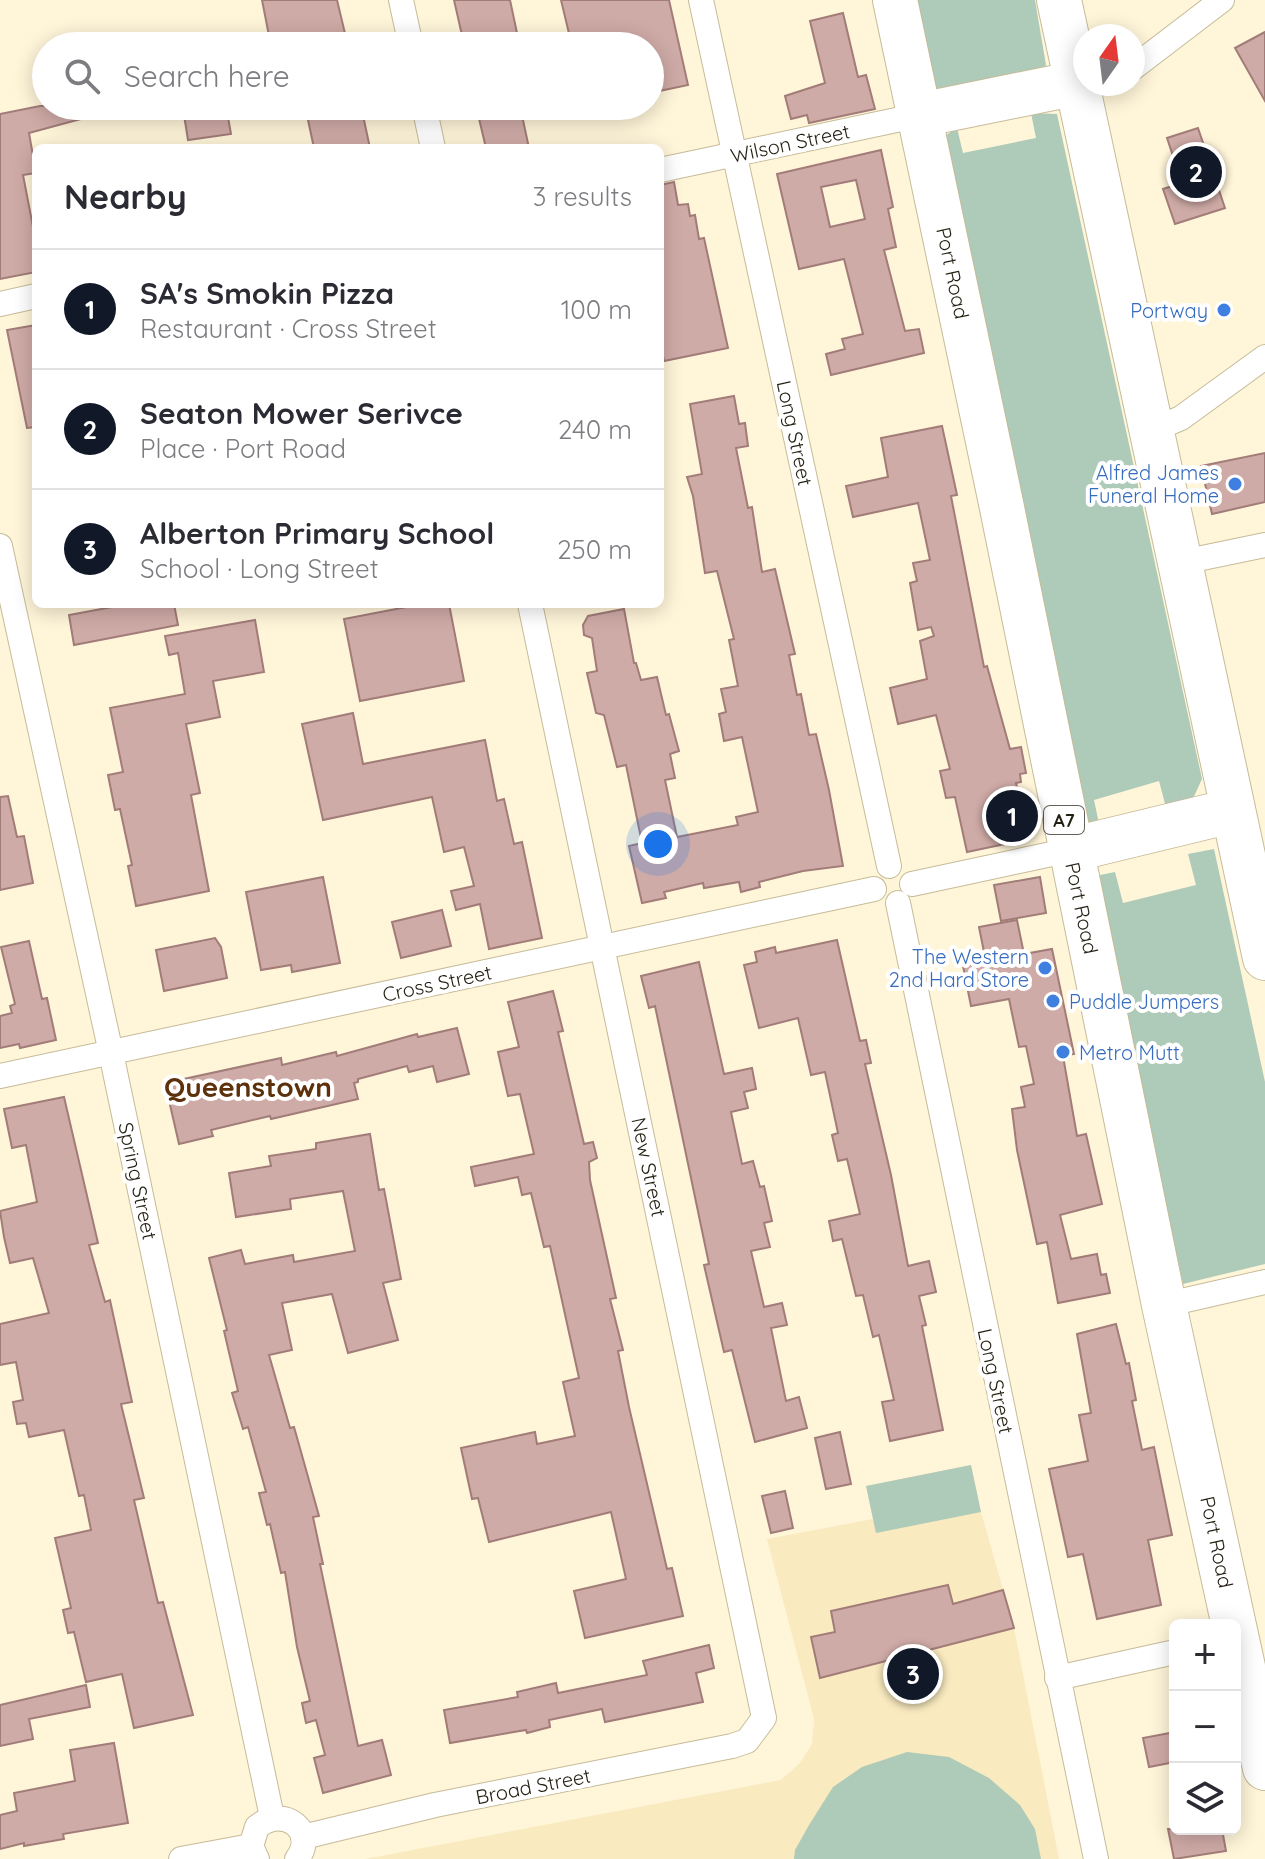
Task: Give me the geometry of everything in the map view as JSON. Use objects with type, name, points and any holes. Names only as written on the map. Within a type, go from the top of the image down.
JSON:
[{"type":"highway","name":"Port Road","points":[[895,0],[1164,1305],[1246,1637],[1265,1768]]},
{"type":"highway","points":[[1059,0],[1073,52]]},
{"type":"highway","points":[[920,115],[1073,84]]},
{"type":"highway","points":[[1084,96],[1178,563],[1265,958]]},
{"type":"highway","points":[[1070,850],[1231,811]]},
{"type":"street","points":[[401,0],[408,32]]},
{"type":"street","name":"Long Street","points":[[701,0],[889,866]]},
{"type":"street","points":[[1145,59],[1222,0]]},
{"type":"street","name":"Wilson Street","points":[[664,169],[920,115]]},
{"type":"street","points":[[427,120],[432,144]]},
{"type":"street","points":[[0,304],[32,297]]},
{"type":"street","points":[[1153,430],[1181,418],[1265,357]]},
{"type":"street","points":[[1178,563],[1265,545]]},
{"type":"street","name":"Spring Street","points":[[0,546],[111,1053],[272,1817]]},
{"type":"street","name":"New Street","points":[[531,608],[763,1704],[764,1718],[758,1729]]},
{"type":"street","points":[[905,894],[911,878],[902,868],[889,866],[878,873],[874,889],[885,902],[1070,850]]},
{"type":"street","name":"Cross Street","points":[[0,1076],[874,889]]},
{"type":"street","name":"Long Street","points":[[905,894],[1057,1678],[1096,1859]]},
{"type":"street","points":[[1164,1305],[1265,1282]]},
{"type":"street","points":[[1057,1678],[1169,1653]]},
{"type":"street","name":"Broad Street","points":[[300,1848],[435,1805],[732,1746],[747,1741],[758,1729]]},
{"type":"street","points":[[181,1859],[254,1852],[257,1827],[272,1817],[290,1820],[298,1827],[300,1848]]},
{"type":"shaded area","points":[[971,1465],[1014,1628],[1059,1859],[365,1859],[781,1780],[800,1763],[812,1744],[814,1719],[767,1539],[873,1519],[866,1486]]},
{"type":"green space","points":[[915,0],[1035,0],[1046,65],[1040,73],[949,98],[934,89]]},
{"type":"green space","points":[[1031,113],[1057,114],[1202,779],[1190,805],[1168,815],[1159,781],[1094,800],[1101,833],[1084,830],[940,139],[957,128],[963,153],[1036,138]]},
{"type":"green space","points":[[1214,849],[1265,1082],[1265,1264],[1183,1284],[1095,876],[1115,872],[1123,903],[1196,885],[1188,854]]},
{"type":"green space","points":[[971,1465],[981,1512],[876,1533],[866,1486]]},
{"type":"green space","points":[[907,1752],[949,1757],[989,1778],[1020,1805],[1035,1829],[1041,1859],[794,1859],[795,1850],[833,1787],[862,1767]]},
{"type":"building","points":[[262,0],[337,0],[345,32],[268,32]]},
{"type":"building","points":[[454,0],[510,0],[517,32],[461,32]]},
{"type":"building","points":[[561,0],[669,0],[688,85],[664,90],[664,32],[569,32]]},
{"type":"building","points":[[843,13],[858,77],[866,75],[875,109],[809,123],[807,115],[791,119],[785,96],[825,83],[810,21]]},
{"type":"building","points":[[1265,32],[1265,101],[1235,48]]},
{"type":"building","points":[[32,108],[32,120],[77,120],[29,133],[32,174],[23,175],[32,221],[32,273],[0,279],[0,114]]},
{"type":"building","points":[[185,120],[228,120],[231,134],[188,140]]},
{"type":"building","points":[[308,120],[364,120],[369,144],[313,144]]},
{"type":"building","points":[[479,120],[523,120],[528,144],[485,144]]},
{"type":"building","points":[[1198,128],[1225,208],[1175,224],[1163,189],[1182,183],[1167,138]]},
{"type":"building","points":[[881,150],[893,207],[888,209],[896,247],[884,250],[905,331],[919,329],[924,353],[831,375],[826,354],[845,349],[842,339],[863,334],[844,259],[799,269],[777,174]],"holes":[[[856,180],[865,219],[830,227],[821,187]]]},
{"type":"building","points":[[674,182],[678,205],[688,204],[690,216],[695,215],[699,239],[704,238],[728,348],[664,361],[664,184]]},
{"type":"building","points":[[32,326],[32,427],[27,428],[7,330]]},
{"type":"building","points":[[734,396],[739,424],[745,423],[748,446],[736,448],[748,508],[752,507],[762,572],[775,569],[795,654],[789,655],[797,695],[801,694],[809,735],[816,734],[843,866],[803,871],[759,882],[760,887],[741,892],[739,882],[704,888],[703,883],[664,892],[666,898],[642,903],[629,846],[642,843],[626,765],[617,767],[604,715],[596,713],[587,673],[597,671],[592,638],[584,635],[583,625],[588,616],[624,609],[634,663],[641,680],[657,677],[679,751],[670,754],[675,778],[665,780],[677,837],[738,825],[736,817],[758,812],[742,737],[724,741],[719,714],[726,712],[721,689],[738,686],[729,640],[734,639],[717,571],[705,573],[687,477],[702,474],[690,404]]},
{"type":"building","points":[[942,426],[957,495],[951,496],[984,667],[987,666],[1010,749],[1021,747],[1026,773],[1020,774],[1021,782],[1016,783],[1029,839],[967,852],[955,797],[946,798],[940,771],[950,769],[936,715],[898,724],[890,688],[927,679],[920,641],[934,636],[931,627],[918,630],[910,583],[917,581],[913,563],[930,560],[918,503],[853,517],[846,486],[888,477],[881,438]]},
{"type":"building","name":"Alfred James Funeral Home","points":[[1265,453],[1265,502],[1212,514],[1201,466]]},
{"type":"building","points":[[107,608],[175,608],[178,625],[74,645],[69,615]]},
{"type":"building","points":[[401,608],[450,608],[464,681],[360,701],[344,619]]},
{"type":"building","points":[[255,620],[264,672],[213,681],[220,717],[186,724],[200,793],[191,795],[209,891],[136,906],[128,866],[132,865],[120,809],[115,810],[108,775],[123,772],[110,708],[185,694],[178,653],[169,655],[165,636]]},
{"type":"building","points":[[353,713],[363,764],[485,740],[497,801],[504,799],[514,844],[522,842],[542,938],[489,949],[480,904],[456,910],[451,891],[474,886],[464,847],[444,852],[432,797],[323,820],[302,724]]},
{"type":"building","points":[[8,796],[17,837],[24,836],[33,883],[0,890],[0,797]]},
{"type":"building","points":[[323,877],[340,963],[292,972],[291,965],[261,970],[246,892]]},
{"type":"building","points":[[1040,877],[1046,913],[1001,921],[994,885]]},
{"type":"building","points":[[442,910],[451,946],[401,958],[392,922]]},
{"type":"building","points":[[1017,920],[1024,954],[1052,949],[1074,1054],[1063,1056],[1077,1136],[1086,1134],[1102,1204],[1060,1215],[1071,1259],[1097,1254],[1101,1275],[1106,1274],[1110,1293],[1058,1303],[1047,1242],[1037,1244],[1017,1150],[1012,1109],[1025,1107],[1021,1087],[1034,1084],[1026,1046],[1019,1047],[1009,999],[971,1006],[963,966],[986,962],[979,927]]},
{"type":"building","points":[[215,938],[221,947],[227,978],[164,991],[156,950]]},
{"type":"building","points":[[837,940],[860,1041],[866,1040],[871,1063],[865,1064],[908,1266],[929,1261],[936,1292],[919,1296],[943,1430],[890,1441],[882,1402],[894,1400],[879,1335],[873,1337],[863,1295],[856,1296],[842,1239],[833,1241],[829,1221],[860,1214],[847,1159],[838,1161],[832,1135],[838,1133],[825,1072],[811,1075],[798,1018],[759,1028],[744,965],[757,962],[755,952],[775,947],[776,953]]},
{"type":"building","points":[[29,941],[42,999],[47,998],[56,1040],[20,1048],[19,1044],[0,1048],[0,1016],[12,1013],[10,1006],[15,1004],[1,947]]},
{"type":"building","points":[[699,962],[724,1074],[752,1068],[756,1089],[744,1092],[748,1108],[731,1112],[742,1164],[753,1161],[760,1187],[764,1186],[772,1221],[764,1223],[770,1247],[751,1251],[764,1307],[782,1303],[787,1325],[771,1328],[786,1401],[799,1397],[807,1428],[755,1442],[732,1350],[724,1352],[704,1265],[709,1264],[655,1006],[649,1008],[641,976]]},
{"type":"building","points":[[553,991],[563,1031],[558,1032],[584,1144],[593,1142],[597,1158],[589,1162],[590,1180],[616,1298],[610,1299],[623,1350],[618,1351],[629,1407],[667,1569],[672,1568],[683,1616],[585,1638],[574,1591],[626,1579],[611,1512],[489,1542],[478,1498],[472,1499],[461,1448],[535,1432],[537,1444],[575,1436],[563,1382],[579,1378],[550,1246],[544,1247],[531,1193],[522,1195],[518,1177],[475,1186],[471,1167],[534,1154],[520,1094],[508,1096],[498,1052],[519,1047],[508,1002]]},
{"type":"building","points":[[457,1028],[469,1074],[437,1082],[433,1066],[409,1072],[407,1066],[358,1079],[354,1083],[358,1099],[211,1130],[213,1136],[179,1144],[165,1083],[281,1058],[282,1065],[336,1052],[337,1056],[417,1034],[418,1037]]},
{"type":"building","points":[[64,1097],[98,1243],[89,1245],[105,1302],[110,1300],[132,1402],[121,1404],[144,1498],[134,1500],[158,1603],[163,1602],[193,1715],[134,1728],[122,1674],[86,1682],[74,1632],[68,1633],[63,1610],[71,1608],[55,1538],[91,1530],[84,1495],[79,1496],[64,1430],[29,1437],[26,1423],[17,1424],[13,1402],[23,1400],[16,1362],[0,1365],[0,1324],[49,1313],[33,1258],[10,1263],[4,1237],[0,1211],[37,1202],[26,1145],[12,1148],[4,1109]]},
{"type":"building","points":[[370,1134],[379,1190],[384,1189],[401,1279],[383,1283],[398,1340],[348,1353],[332,1294],[282,1303],[292,1350],[269,1355],[290,1428],[294,1427],[319,1516],[313,1517],[323,1564],[320,1564],[358,1746],[382,1740],[391,1775],[323,1793],[314,1758],[325,1755],[316,1720],[306,1723],[302,1703],[310,1701],[297,1647],[285,1572],[281,1573],[270,1524],[267,1525],[259,1493],[266,1492],[248,1427],[243,1429],[232,1393],[238,1391],[209,1258],[241,1250],[245,1264],[293,1255],[294,1262],[355,1251],[343,1191],[290,1199],[291,1209],[236,1217],[229,1173],[271,1166],[269,1156],[316,1149],[316,1143]]},
{"type":"building","points":[[1116,1324],[1126,1364],[1129,1363],[1136,1400],[1132,1401],[1142,1450],[1154,1447],[1172,1535],[1148,1540],[1161,1605],[1097,1619],[1083,1554],[1068,1557],[1049,1469],[1088,1461],[1079,1415],[1091,1413],[1077,1334]]},
{"type":"building","points":[[840,1432],[851,1484],[826,1489],[815,1438]]},
{"type":"building","points":[[785,1491],[793,1528],[771,1533],[762,1496]]},
{"type":"building","points":[[948,1585],[953,1604],[1003,1590],[1014,1628],[820,1678],[811,1637],[835,1632],[831,1611]]},
{"type":"building","points":[[709,1645],[714,1668],[696,1673],[703,1702],[605,1722],[602,1709],[549,1720],[550,1727],[527,1733],[526,1730],[450,1743],[444,1710],[518,1697],[517,1692],[556,1683],[558,1693],[647,1675],[643,1661]]},
{"type":"building","points":[[86,1685],[90,1707],[29,1719],[33,1739],[0,1746],[0,1705]]},
{"type":"building","points":[[1169,1733],[1169,1763],[1149,1767],[1143,1738]]},
{"type":"building","points":[[114,1743],[128,1823],[63,1834],[64,1839],[0,1849],[0,1815],[17,1811],[14,1793],[75,1781],[70,1750]]},
{"type":"building","points":[[1169,1835],[1223,1835],[1226,1851],[1174,1859]]},
{"type":"place","name":"Seaton Mower Serivce","points":[[1196,172]]},
{"type":"place","name":"Portway","points":[[1224,310]]},
{"type":"place","name":"Alfred James Funeral Home","points":[[1235,484]]},
{"type":"place","name":"SA's Smokin Pizza","points":[[1012,816]]},
{"type":"place","name":"The Western 2nd Hard Store","points":[[1045,968]]},
{"type":"place","name":"Puddle Jumpers","points":[[1053,1001]]},
{"type":"place","name":"Metro Mutt","points":[[1063,1052]]},
{"type":"place","name":"Alberton Primary School","points":[[913,1674]]},
{"type":"district","name":"Queenstown","points":[[248,1086]]}]
